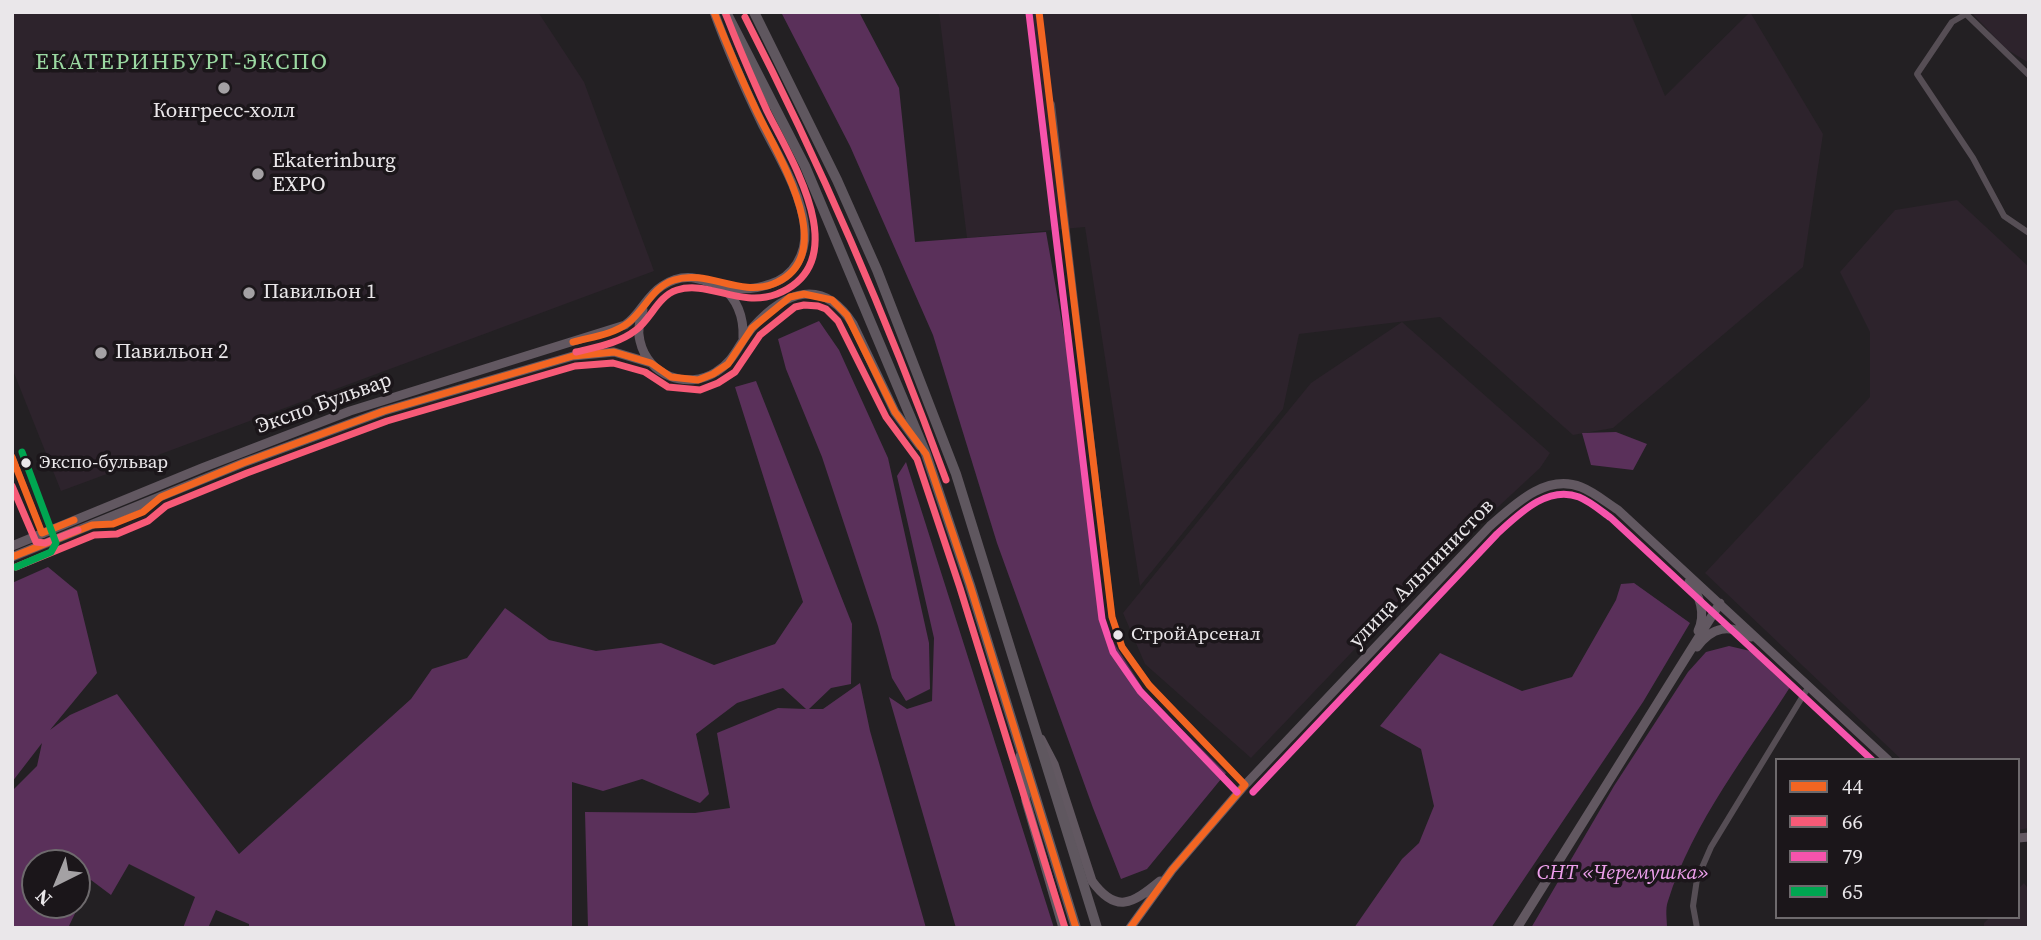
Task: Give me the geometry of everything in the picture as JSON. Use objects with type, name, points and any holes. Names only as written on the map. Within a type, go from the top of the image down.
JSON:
[{"type":"main road","points":[[726,12],[806,166],[926,454],[970,584],[1076,928]]},
{"type":"main road","points":[[754,12],[837,180],[901,330],[956,474],[1097,928]]},
{"type":"street","name":"Экспо Бульвар","points":[[12,557],[44,538],[350,411],[618,328],[631,321],[653,292],[682,278],[705,279],[719,285],[749,288],[781,279],[799,262],[803,251],[805,229],[800,206],[745,88],[715,12]]},
{"type":"street","points":[[2029,75],[1966,14],[1952,22],[1917,74],[1973,158],[2004,216],[2029,233]]},
{"type":"street","points":[[1052,104],[1112,617],[1122,648],[1149,685],[1245,785]]},
{"type":"street","points":[[719,285],[737,305],[744,328],[743,340]]},
{"type":"street","name":"Экспо Бульвар","points":[[12,546],[44,538],[384,411],[581,355],[614,352],[651,363],[671,377],[698,380],[728,364],[743,340],[763,317],[790,298],[810,294],[832,300],[853,324],[895,412],[926,454]]},
{"type":"street","points":[[646,302],[639,333],[643,350],[651,363]]},
{"type":"street","points":[[12,456],[44,538]]},
{"type":"street","name":"улица Альпинистов","points":[[1172,870],[1245,785],[1490,526],[1518,501],[1539,489],[1565,484],[1581,487],[1618,510],[1886,758]]},
{"type":"street","points":[[1668,556],[1698,596],[1701,624],[1690,651]]},
{"type":"street","points":[[1517,928],[1720,603]]},
{"type":"street","points":[[1674,676],[1709,634],[1724,628],[1743,632],[1778,656]]},
{"type":"street","points":[[1697,928],[1693,906],[1697,879],[1710,847],[1809,686]]},
{"type":"street","points":[[1036,728],[1054,764],[1092,881],[1103,897],[1115,902],[1130,901],[1149,890],[1172,870]]},
{"type":"street","points":[[1018,744],[1026,801],[1063,928]]},
{"type":"street","points":[[1130,928],[1172,870]]},
{"type":"shaded area","points":[[12,12],[538,12],[584,82],[654,271],[61,491],[12,368]]},
{"type":"shaded area","points":[[939,12],[1630,12],[1665,96],[1750,12],[1823,134],[1803,267],[1613,428],[1573,435],[1440,317],[1299,334],[1283,409],[1140,586],[1085,227],[967,238]]},
{"type":"shaded area","points":[[1971,12],[2029,12],[2029,63],[2006,49]]},
{"type":"shaded area","points":[[1957,200],[2029,267],[2029,828],[2020,830],[2020,758],[1900,758],[1705,573],[1870,397],[1870,332],[1840,272],[1895,210]]},
{"type":"shaded area","points":[[1402,322],[1550,453],[1540,468],[1430,570],[1251,758],[1145,664],[1123,613],[1311,383]]},
{"type":"shaded area","points":[[2024,883],[2029,890],[2029,928],[1984,928],[1988,919],[2020,919],[2020,887]]},
{"type":"green space","points":[[781,12],[859,12],[899,88],[915,242],[1046,232],[1078,414],[1099,599],[1110,637],[1147,695],[1226,773],[1147,869],[1121,879],[997,543],[933,335],[850,146]]},
{"type":"green space","points":[[819,321],[839,350],[888,458],[929,643],[930,689],[906,701],[892,678],[878,626],[822,457],[786,369],[778,339]]},
{"type":"green space","points":[[756,381],[852,624],[851,684],[831,688],[809,709],[823,709],[860,683],[870,731],[926,928],[588,928],[585,812],[695,813],[730,808],[717,733],[778,708],[806,709],[783,688],[737,703],[696,734],[709,794],[700,803],[642,779],[603,791],[572,782],[572,928],[249,928],[249,924],[216,910],[208,928],[183,928],[195,897],[129,864],[111,895],[91,880],[91,849],[21,849],[21,919],[72,919],[68,928],[12,928],[12,791],[37,766],[42,743],[12,782],[12,583],[48,567],[77,591],[97,673],[50,730],[70,715],[117,694],[239,854],[411,699],[432,669],[467,658],[505,608],[549,640],[596,651],[661,643],[714,665],[775,644],[803,602],[735,387]]},
{"type":"green space","points":[[1616,432],[1647,444],[1633,470],[1591,465],[1582,433]]},
{"type":"green space","points":[[906,462],[1054,928],[956,928],[889,697],[907,709],[932,701],[934,638],[897,476]]},
{"type":"green space","points":[[1634,583],[1690,623],[1643,702],[1491,928],[1354,928],[1402,859],[1419,843],[1434,806],[1421,749],[1380,726],[1440,653],[1522,691],[1572,677],[1616,600],[1621,584]]},
{"type":"green space","name":"СНТ «Черемушка»","points":[[1729,646],[1759,653],[1792,684],[1723,789],[1692,843],[1667,904],[1667,928],[1531,928],[1614,786],[1688,672],[1706,652]]},
{"type":"transit line","name":"44","points":[[573,342],[622,327],[634,318],[654,293],[666,283],[699,278],[735,286],[760,287],[773,284],[793,270],[803,251],[804,227],[798,202],[714,12]]},
{"type":"transit line","name":"66","points":[[576,352],[629,335],[665,297],[677,290],[700,288],[750,298],[777,294],[800,279],[812,259],[815,234],[811,208],[725,12]]},
{"type":"transit line","name":"44","points":[[1039,12],[1112,617],[1122,647],[1149,685],[1245,785],[1172,870],[1130,928]]},
{"type":"transit line","name":"79","points":[[1029,13],[1102,619],[1113,652],[1140,691],[1237,792]]},
{"type":"transit line","name":"66","points":[[745,17],[801,130],[853,245],[946,480]]},
{"type":"transit line","name":"44","points":[[12,557],[92,525],[113,524],[143,512],[161,497],[243,463],[384,411],[573,356],[614,352],[651,363],[671,377],[698,380],[728,364],[752,328],[790,297],[804,294],[832,300],[847,315],[895,412],[926,454],[970,585],[1076,928]]},
{"type":"transit line","name":"66","points":[[16,567],[94,535],[117,534],[148,521],[166,506],[387,421],[575,366],[613,363],[645,372],[668,387],[700,390],[735,372],[760,335],[795,307],[818,306],[826,309],[838,321],[886,417],[917,459],[960,588],[1065,928]]},
{"type":"transit line","name":"65","points":[[16,567],[51,552],[56,543],[22,452]]},
{"type":"transit line","name":"44","points":[[12,457],[42,533],[74,520]]},
{"type":"transit line","name":"66","points":[[12,486],[36,542],[45,543],[78,530]]},
{"type":"transit line","name":"79","points":[[1253,792],[1497,534],[1534,504],[1545,498],[1567,494],[1592,504],[1611,518],[1870,758]]},
{"type":"place","name":"Конгресс-холл","points":[[224,88]]},
{"type":"place","name":"Ekaterinburg EXPO","points":[[258,174]]},
{"type":"place","name":"Павильон 1","points":[[249,293]]},
{"type":"place","name":"Павильон 2","points":[[101,353]]},
{"type":"place","name":"Экспо-бульвар","points":[[26,463]]},
{"type":"place","name":"СтройАрсенал","points":[[1118,635]]},
{"type":"district","name":"ЕКАТЕРИНБУРГ-ЭКСПО","points":[[182,63]]}]
